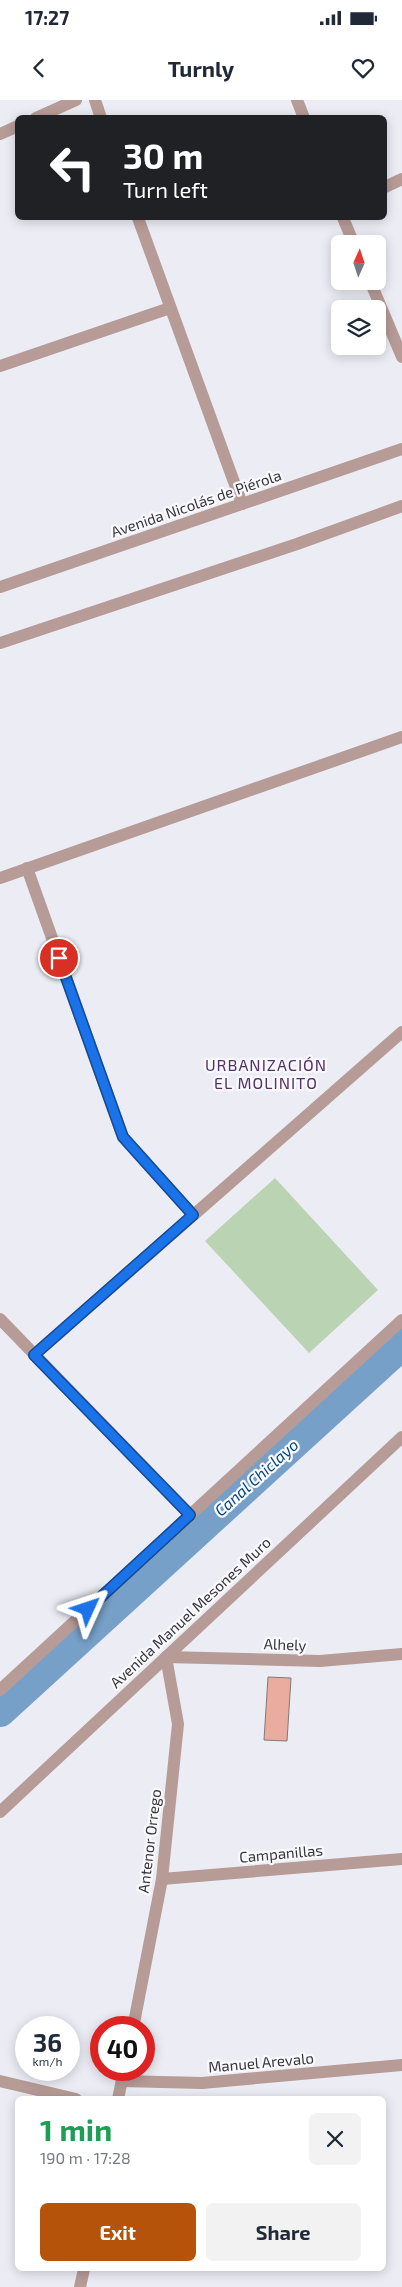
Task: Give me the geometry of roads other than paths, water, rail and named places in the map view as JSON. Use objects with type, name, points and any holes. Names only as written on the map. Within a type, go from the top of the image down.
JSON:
[{"type":"street","points":[[43,115],[76,100]]},
{"type":"street","points":[[95,100],[100,115]]},
{"type":"street","points":[[297,100],[303,115]]},
{"type":"street","points":[[0,134],[15,127]]},
{"type":"street","points":[[387,185],[402,179]]},
{"type":"street","points":[[139,220],[242,504]]},
{"type":"street","points":[[345,220],[351,235]]},
{"type":"street","points":[[374,290],[402,357]]},
{"type":"street","points":[[0,366],[170,308]]},
{"type":"street","name":"Avenida Nicolás de Piérola","points":[[0,587],[402,449]]},
{"type":"street","points":[[0,643],[297,544],[402,506]]},
{"type":"street","points":[[0,878],[402,737]]},
{"type":"street","points":[[27,868],[123,1137],[193,1215]]},
{"type":"street","points":[[34,1355],[402,1032]]},
{"type":"street","points":[[0,1319],[190,1515]]},
{"type":"street","points":[[0,1690],[402,1320]]},
{"type":"street","name":"Avenida Manuel Mesones Muro","points":[[0,1812],[402,1437]]},
{"type":"street","name":"Alhely","points":[[166,1657],[320,1661],[402,1654]]},
{"type":"street","name":"Antenor Orrego","points":[[135,2016],[162,1879],[178,1724],[166,1657]]},
{"type":"street","name":"Campanillas","points":[[162,1879],[402,1859]]},
{"type":"street","name":"Manuel Arevalo","points":[[155,2079],[202,2083],[402,2065]]},
{"type":"street","points":[[119,2096],[122,2081]]},
{"type":"street","points":[[0,2082],[63,2096]]},
{"type":"street","points":[[80,2287],[84,2271]]},
{"type":"waterway","name":"Canal Chiclayo","points":[[0,1711],[402,1344]]},
{"type":"district","name":"URBANIZACIÓN EL MOLINITO","points":[[266,1073]]}]
